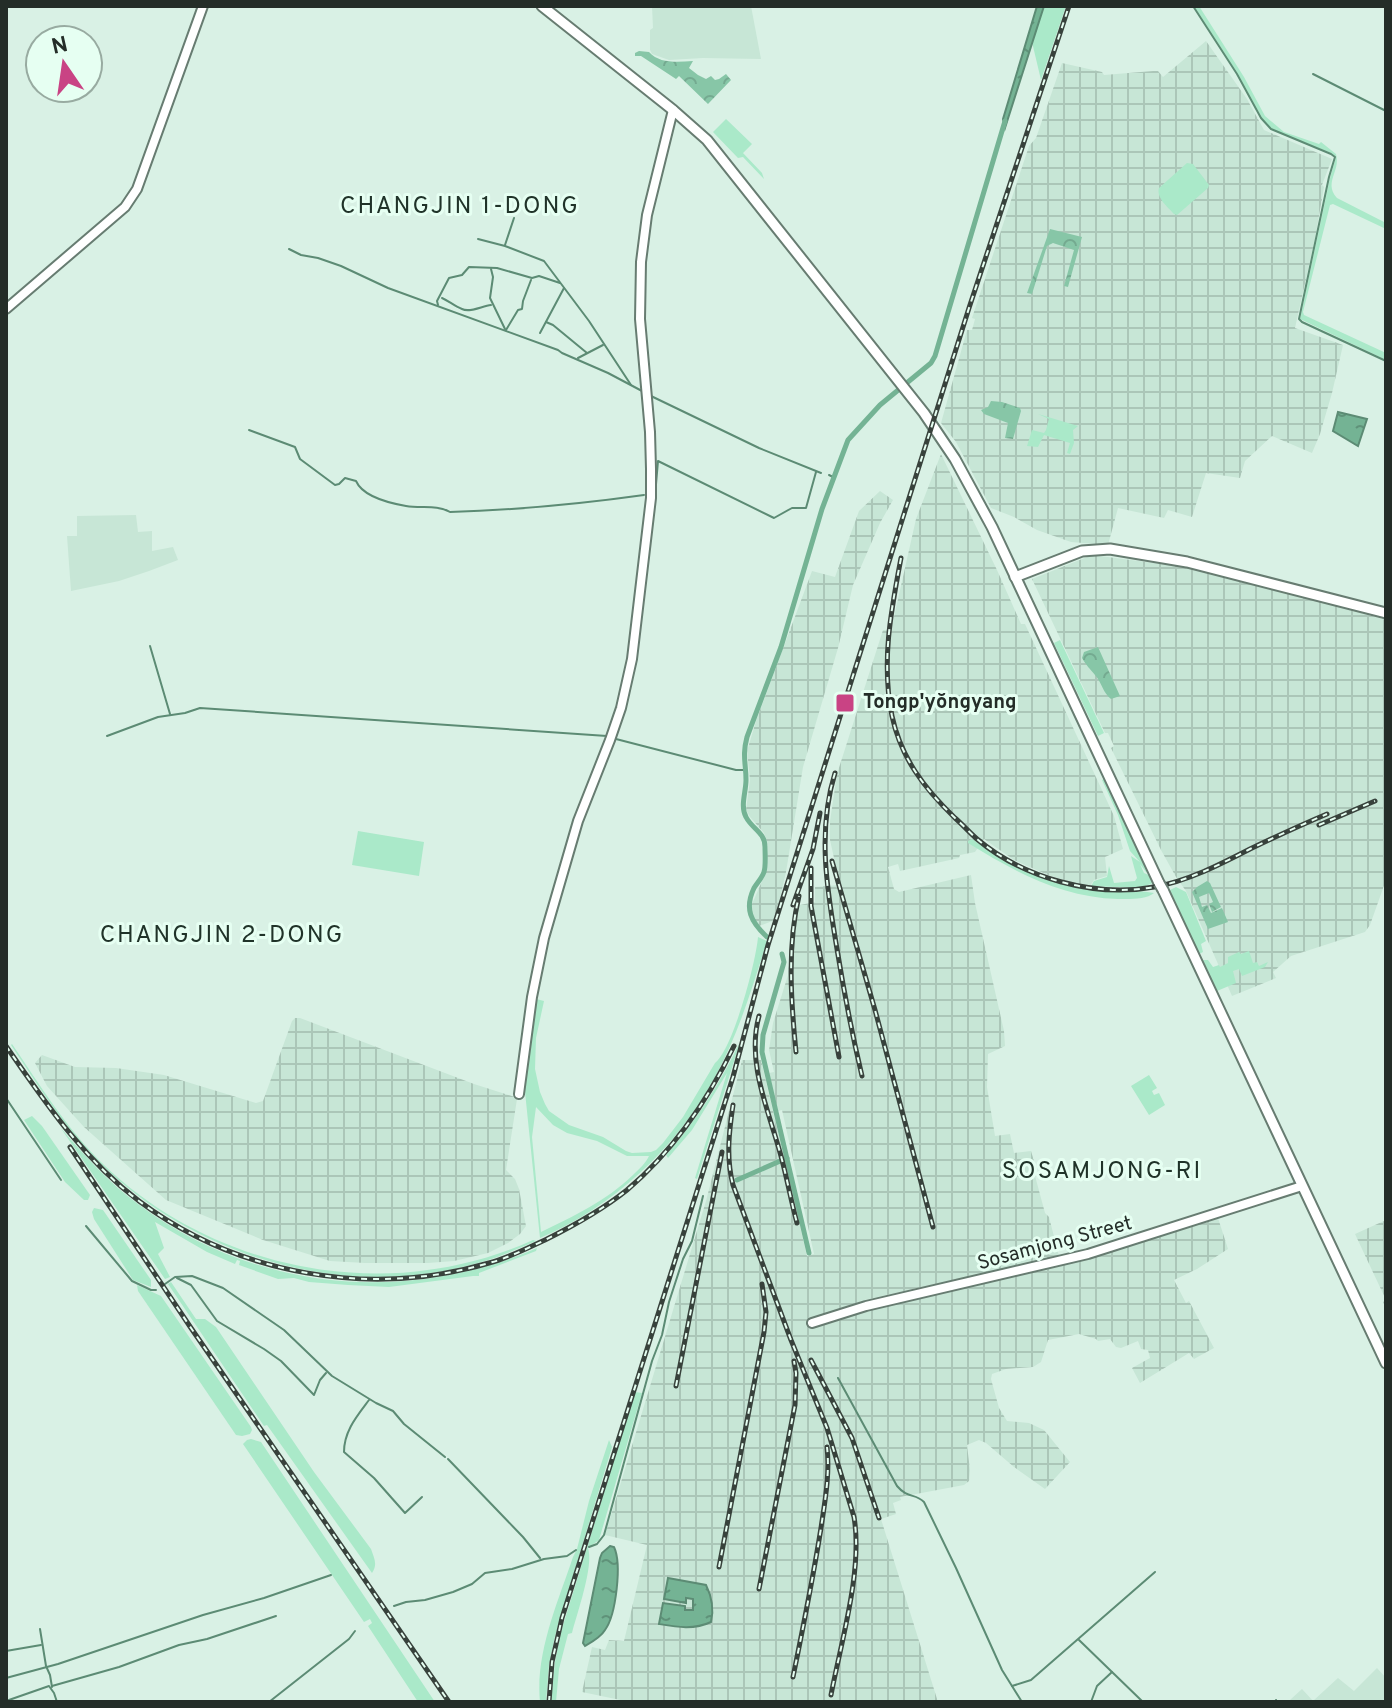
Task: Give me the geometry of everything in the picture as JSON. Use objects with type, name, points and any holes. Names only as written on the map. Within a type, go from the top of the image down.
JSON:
[{"type":"main road","points":[[542,6],[707,140],[910,395],[963,472],[1386,1363]]},
{"type":"main road","points":[[1015,577],[1082,551],[1110,549],[1187,562],[1386,613]]},
{"type":"street","points":[[6,309],[131,200],[203,6]]},
{"type":"street","points":[[519,1094],[534,983],[544,938],[578,821],[621,708],[634,646],[651,498],[640,278],[647,215],[673,110]]},
{"type":"street","name":"Sosamjong Street","points":[[812,1323],[866,1306],[1075,1258],[1302,1186]]},
{"type":"shaded area","points":[[652,6],[751,6],[761,59],[669,60],[652,54]]},
{"type":"shaded area","points":[[1044,6],[1066,6],[1041,80],[1032,42]]},
{"type":"shaded area","points":[[1194,6],[1199,6],[1265,116],[1284,132],[1319,144],[1321,142],[1336,154],[1337,160],[1332,187],[1337,198],[1386,223],[1386,229],[1330,205],[1303,312],[1386,353],[1386,360],[1300,319],[1336,157],[1271,129]]},
{"type":"shaded area","points":[[1206,41],[1247,99],[1264,130],[1332,159],[1322,185],[1315,239],[1295,328],[1343,345],[1332,393],[1312,453],[1272,436],[1245,461],[1240,478],[1206,473],[1192,517],[1168,510],[1164,518],[1118,508],[1108,545],[1071,542],[991,508],[956,442],[941,423],[967,330],[972,330],[975,319],[972,318],[1029,146],[1036,138],[1062,63],[1104,75],[1158,71],[1163,77]]},
{"type":"shaded area","points":[[726,119],[752,144],[743,153],[764,179],[713,132]]},
{"type":"shaded area","points":[[1187,163],[1193,164],[1209,185],[1177,215],[1161,199],[1159,188]]},
{"type":"shaded area","points":[[1038,414],[1078,426],[1073,430],[1074,443],[1070,454],[1067,453],[1070,443],[1044,435],[1038,447],[1027,446],[1032,430],[1044,433],[1046,430],[1049,419]]},
{"type":"shaded area","points":[[941,454],[1021,624],[1025,624],[1114,816],[1123,849],[1105,857],[1107,876],[1094,880],[1086,887],[1014,860],[984,839],[975,852],[960,855],[959,858],[900,871],[898,864],[888,867],[894,889],[899,892],[971,875],[1004,1031],[1005,1046],[988,1054],[987,1087],[995,1136],[1010,1134],[1014,1153],[1031,1151],[1034,1172],[1059,1256],[860,1301],[862,1310],[1058,1267],[1218,1218],[1228,1249],[1174,1280],[1214,1348],[1194,1359],[1189,1353],[1140,1383],[1132,1368],[1150,1358],[1148,1350],[1141,1349],[1138,1341],[1121,1348],[1110,1339],[1098,1341],[1079,1334],[1048,1340],[1041,1362],[1033,1367],[1006,1369],[992,1374],[999,1408],[1007,1421],[1029,1423],[1044,1430],[1070,1462],[1045,1489],[979,1440],[967,1445],[969,1481],[964,1485],[900,1497],[901,1500],[893,1503],[896,1514],[881,1519],[938,1702],[630,1702],[582,1692],[592,1647],[605,1650],[609,1640],[624,1641],[647,1545],[605,1535],[706,1201],[742,1060],[761,1060],[807,1256],[814,1254],[782,1110],[778,1111],[769,1073],[774,1072],[769,1050],[773,1023],[788,975],[795,906],[815,902],[815,887],[840,885],[830,840],[837,774],[883,630],[891,630],[916,519]]},
{"type":"shaded area","points":[[880,491],[893,500],[853,585],[803,767],[775,920],[759,926],[752,916],[752,904],[766,872],[768,845],[764,833],[746,810],[750,780],[747,751],[812,571],[835,577],[859,511]]},
{"type":"shaded area","points":[[136,515],[138,532],[152,531],[152,551],[173,547],[178,560],[119,581],[71,591],[67,536],[77,536],[77,516]]},
{"type":"shaded area","points":[[1092,555],[1193,568],[1386,620],[1386,880],[1365,932],[1291,956],[1273,972],[1276,978],[1232,996],[1186,891],[1161,850],[1111,748],[1114,746],[1108,733],[1105,733],[1032,579]]},
{"type":"shaded area","points":[[1060,640],[1104,733],[1098,736],[1054,643]]},
{"type":"shaded area","points":[[1104,779],[1150,875],[1140,864],[1144,873],[1151,876],[1153,883],[1140,888],[1091,886],[1094,881],[1107,877],[1109,866],[1114,883],[1135,881],[1137,878],[1131,856],[1140,862],[1130,851]]},
{"type":"shaded area","points":[[358,831],[424,842],[419,876],[352,865]]},
{"type":"shaded area","points":[[972,839],[1012,863],[1055,882],[1095,890],[1154,893],[1142,898],[1118,899],[1058,888],[986,854],[968,843]]},
{"type":"shaded area","points":[[1176,887],[1186,892],[1206,941],[1201,944],[1203,952],[1199,954],[1170,890]]},
{"type":"shaded area","points":[[758,937],[767,941],[730,1046],[699,1104],[662,1151],[640,1173],[592,1210],[540,1238],[524,1082],[536,999],[544,1001],[536,1038],[535,1069],[540,1092],[549,1111],[569,1125],[603,1137],[626,1151],[651,1152],[663,1143],[683,1117],[722,1055],[742,1004]],"holes":[[[536,1107],[553,1125],[627,1156],[649,1156],[612,1193],[541,1232],[532,1137]]]},
{"type":"shaded area","points":[[1249,951],[1253,963],[1257,962],[1259,966],[1268,962],[1265,967],[1242,976],[1239,969],[1233,971],[1236,983],[1217,991],[1203,960],[1208,960],[1213,967],[1220,967],[1228,963],[1228,957]]},
{"type":"shaded area","points":[[295,1018],[515,1097],[506,1170],[519,1189],[526,1226],[520,1234],[488,1253],[428,1263],[330,1261],[263,1240],[166,1200],[84,1127],[47,1086],[35,1063],[42,1055],[75,1067],[116,1068],[164,1075],[256,1103],[263,1101]]},
{"type":"shaded area","points":[[740,1042],[697,1179],[727,1073],[692,1130],[668,1158],[666,1155],[707,1101]]},
{"type":"shaded area","points":[[12,1044],[66,1122],[104,1165],[149,1202],[199,1231],[252,1253],[308,1267],[365,1273],[422,1271],[478,1260],[536,1241],[485,1261],[432,1273],[378,1277],[325,1273],[272,1262],[222,1244],[174,1220],[130,1189],[90,1153],[48,1100]]},
{"type":"shaded area","points":[[1149,1075],[1157,1088],[1152,1091],[1154,1095],[1159,1093],[1165,1105],[1149,1115],[1131,1086]]},
{"type":"shaded area","points":[[32,1116],[90,1195],[88,1200],[84,1200],[65,1182],[24,1120]]},
{"type":"shaded area","points":[[60,1127],[106,1177],[138,1204],[183,1233],[231,1256],[280,1271],[331,1280],[383,1282],[435,1277],[486,1266],[537,1248],[479,1273],[479,1276],[389,1287],[348,1285],[278,1279],[239,1265],[240,1261],[237,1260],[235,1264],[207,1252],[155,1222],[164,1248],[158,1254],[170,1277],[165,1279]]},
{"type":"shaded area","points":[[94,1208],[103,1210],[151,1280],[151,1287],[133,1280],[94,1219]]},
{"type":"shaded area","points":[[1386,1220],[1386,1300],[1355,1234]]},
{"type":"shaded area","points":[[171,1282],[196,1319],[205,1319],[216,1327],[314,1472],[371,1549],[375,1564],[372,1573],[267,1425],[264,1426],[168,1284]]},
{"type":"shaded area","points":[[137,1285],[161,1296],[251,1427],[250,1434],[236,1435],[138,1291]]},
{"type":"shaded area","points":[[635,1392],[642,1393],[599,1540],[588,1548],[589,1566],[584,1590],[559,1669],[556,1702],[551,1702],[560,1635]]},
{"type":"shaded area","points":[[251,1439],[261,1442],[435,1702],[418,1702],[368,1626],[372,1623],[370,1619],[364,1622],[243,1444]]},
{"type":"shaded area","points":[[609,1440],[612,1447],[555,1636],[546,1702],[540,1702],[544,1646]]},
{"type":"shaded area","points":[[1377,1668],[1386,1678],[1386,1702],[1291,1702],[1290,1700],[1302,1689],[1313,1701],[1338,1678],[1354,1691]]},
{"type":"green space","points":[[639,51],[649,52],[664,60],[693,61],[689,68],[706,79],[711,76],[719,79],[726,74],[731,80],[708,104],[679,76],[676,79],[641,56],[635,56]]},
{"type":"green space","points":[[1050,229],[1082,237],[1068,287],[1064,286],[1074,250],[1053,243],[1047,246],[1032,294],[1027,293]]},
{"type":"green space","points":[[991,401],[1020,408],[1013,439],[1005,438],[1008,423],[981,410],[988,407]]},
{"type":"green space","points":[[1098,647],[1120,696],[1108,697],[1082,658],[1084,652]]},
{"type":"green space","points":[[1207,881],[1221,907],[1212,912],[1209,904],[1213,902],[1209,893],[1199,897],[1202,907],[1207,905],[1211,913],[1222,908],[1228,922],[1208,929],[1192,892]]},
{"type":"water","points":[[1037,6],[1044,6],[1005,128],[1003,119]]},
{"type":"water","points":[[1338,412],[1367,419],[1358,446],[1333,431]]},
{"type":"water","points":[[610,1546],[614,1547],[618,1565],[612,1613],[603,1633],[585,1646],[583,1643],[600,1558]]},
{"type":"water","points":[[668,1578],[706,1585],[712,1603],[711,1622],[692,1627],[659,1624],[663,1603],[693,1610],[693,1599],[686,1598],[686,1603],[664,1599]]},
{"type":"waterway","points":[[1193,6],[1261,118],[1271,129],[1335,157],[1299,319],[1386,361]]},
{"type":"waterway","points":[[1313,74],[1386,111]]},
{"type":"waterway","points":[[767,937],[753,920],[750,909],[754,888],[764,872],[765,856],[763,838],[743,808],[747,737],[781,647],[822,509],[848,440],[880,405],[931,363],[935,356],[1005,121]]},
{"type":"waterway","points":[[505,245],[514,218]]},
{"type":"waterway","points":[[478,239],[544,261],[631,385]]},
{"type":"waterway","points":[[289,249],[558,350],[642,391]]},
{"type":"waterway","points":[[438,305],[437,301],[449,278],[462,275],[469,267],[497,268],[560,283]]},
{"type":"waterway","points":[[491,269],[490,298],[505,329]]},
{"type":"waterway","points":[[506,330],[518,310],[522,309],[531,280]]},
{"type":"waterway","points":[[540,333],[564,288]]},
{"type":"waterway","points":[[442,298],[465,310],[491,305]]},
{"type":"waterway","points":[[546,322],[587,353]]},
{"type":"waterway","points":[[578,358],[603,345]]},
{"type":"waterway","points":[[651,396],[759,448],[821,473]]},
{"type":"waterway","points":[[249,430],[295,447],[300,459],[335,485],[345,478],[356,481],[370,495],[406,506],[439,508],[450,512],[475,511],[644,495]]},
{"type":"waterway","points":[[655,496],[658,461],[774,518],[792,508],[806,508],[816,472]]},
{"type":"waterway","points":[[829,475],[833,477]]},
{"type":"waterway","points":[[150,646],[170,714]]},
{"type":"waterway","points":[[107,736],[158,717],[200,708],[607,736]]},
{"type":"waterway","points":[[616,739],[745,770]]},
{"type":"waterway","points":[[782,954],[784,962],[763,1035],[762,1052],[809,1253]]},
{"type":"waterway","points":[[6,1098],[61,1180]]},
{"type":"waterway","points":[[737,1180],[787,1158]]},
{"type":"waterway","points":[[589,1547],[597,1544],[604,1535],[669,1302],[692,1241],[703,1196]]},
{"type":"waterway","points":[[86,1226],[132,1281],[156,1290]]},
{"type":"waterway","points":[[165,1284],[175,1277],[192,1276],[223,1288],[284,1330],[332,1376],[393,1411],[404,1424],[445,1457]]},
{"type":"waterway","points":[[177,1278],[191,1285],[217,1321],[281,1361],[314,1395],[326,1373]]},
{"type":"waterway","points":[[838,1378],[897,1486],[924,1502],[1002,1670],[1022,1702]]},
{"type":"waterway","points":[[369,1400],[349,1431],[344,1452],[374,1478],[405,1513],[422,1497]]},
{"type":"waterway","points":[[448,1459],[540,1558]]},
{"type":"waterway","points":[[394,1606],[453,1592],[472,1584],[485,1573],[567,1556],[576,1550]]},
{"type":"waterway","points":[[1012,1686],[1031,1680],[1155,1572]]},
{"type":"waterway","points":[[6,1678],[331,1575]]},
{"type":"waterway","points":[[52,1686],[276,1616]]},
{"type":"waterway","points":[[40,1629],[52,1687]]},
{"type":"waterway","points":[[269,1702],[355,1631]]},
{"type":"waterway","points":[[1079,1640],[1143,1702]]},
{"type":"waterway","points":[[6,1651],[41,1645]]},
{"type":"waterway","points":[[1091,1702],[1097,1686],[1112,1672]]},
{"type":"waterway","points":[[6,1701],[49,1686],[57,1702]]},
{"type":"railway","points":[[549,1702],[552,1662],[562,1618],[733,1077],[768,945],[969,308],[1069,6]]},
{"type":"railway","points":[[901,558],[887,656],[889,696],[896,731],[915,772],[933,795],[995,853],[1061,882],[1108,890],[1131,890],[1191,877],[1327,814]]},
{"type":"railway","points":[[835,773],[826,817],[827,883],[842,981],[862,1076]]},
{"type":"railway","points":[[1319,825],[1375,801]]},
{"type":"railway","points":[[793,905],[813,849],[820,813]]},
{"type":"railway","points":[[832,861],[933,1227]]},
{"type":"railway","points":[[811,868],[811,906],[839,1057]]},
{"type":"railway","points":[[796,1052],[791,954],[799,896]]},
{"type":"railway","points":[[759,1016],[755,1051],[757,1069],[797,1223]]},
{"type":"railway","points":[[6,1046],[66,1129],[100,1167],[139,1201],[219,1247],[306,1273],[352,1278],[398,1278],[444,1273],[489,1263],[556,1235],[587,1217],[627,1190],[674,1142],[713,1086],[734,1046]]},
{"type":"railway","points":[[733,1105],[729,1135],[733,1185],[827,1428],[854,1517],[856,1560],[831,1695]]},
{"type":"railway","points":[[70,1147],[449,1702]]},
{"type":"railway","points":[[676,1386],[722,1152]]},
{"type":"railway","points":[[719,1567],[764,1332],[766,1312],[762,1284]]},
{"type":"railway","points":[[811,1360],[852,1438],[879,1518]]},
{"type":"railway","points":[[759,1589],[795,1405],[794,1361]]},
{"type":"railway","points":[[793,1677],[824,1508],[827,1447]]},
{"type":"place","name":"Tongp'yŏngyang","points":[[845,703]]},
{"type":"district","name":"CHANGJIN 1-DONG","points":[[460,207]]},
{"type":"district","name":"CHANGJIN 2-DONG","points":[[222,936]]},
{"type":"district","name":"SOSAMJONG-RI","points":[[1102,1172]]}]
